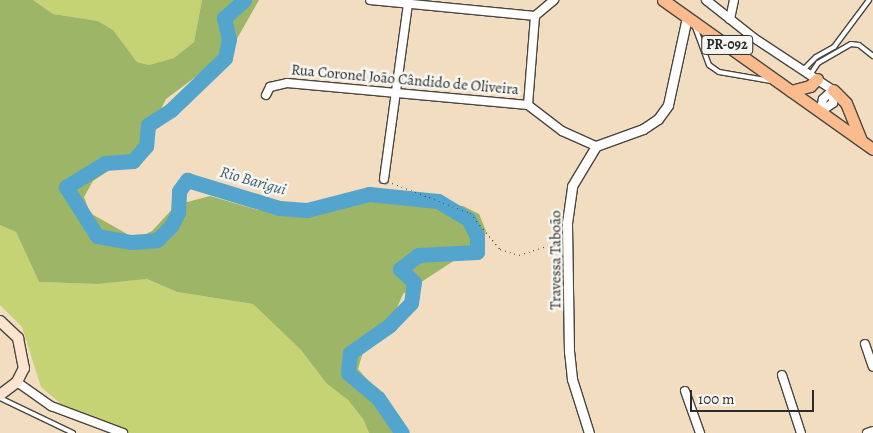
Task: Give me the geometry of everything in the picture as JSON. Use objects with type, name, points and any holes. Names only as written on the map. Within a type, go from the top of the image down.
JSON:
[{"type":"main road","name":"PR-092","points":[[663,0],[873,149]]},
{"type":"main road","points":[[791,91],[810,86],[810,75]]},
{"type":"main road","points":[[833,90],[846,103],[860,140]]},
{"type":"main road","points":[[0,321],[18,338],[24,353],[24,368],[16,382],[0,396]]},
{"type":"street","points":[[370,0],[535,16]]},
{"type":"street","points":[[528,105],[535,16],[554,0]]},
{"type":"street","points":[[706,0],[730,19],[833,90],[834,103],[820,112]]},
{"type":"street","points":[[730,19],[734,0]]},
{"type":"street","points":[[384,179],[408,4]]},
{"type":"street","points":[[596,146],[643,129],[658,119],[668,105],[690,19]]},
{"type":"street","name":"Rua Coronel João Cândido de Oliveira","points":[[266,95],[270,87],[287,83],[528,105],[562,131],[596,146]]},
{"type":"street","name":"Travessa Taboão","points":[[589,433],[572,379],[569,352],[568,240],[572,186],[596,146]]},
{"type":"street","points":[[865,344],[873,366]]},
{"type":"street","points":[[782,375],[802,433]]},
{"type":"street","points":[[16,382],[51,406],[123,433]]},
{"type":"street","points":[[685,391],[700,433]]},
{"type":"street","points":[[867,433],[873,431]]},
{"type":"lane","points":[[810,75],[816,57],[834,47],[869,0]]},
{"type":"lane","points":[[690,19],[709,65],[719,72],[778,82]]},
{"type":"lane","points":[[810,75],[818,63],[851,44],[859,45],[873,56]]},
{"type":"lane","points":[[0,396],[72,433]]},
{"type":"path","points":[[384,179],[412,193],[470,213],[500,249],[519,255],[568,240]]},
{"type":"green space","points":[[0,0],[33,0],[53,14],[98,21],[113,30],[137,62],[149,65],[174,58],[194,42],[202,0],[259,0],[230,51],[166,99],[140,150],[93,181],[84,197],[90,213],[136,239],[152,231],[176,205],[210,196],[258,210],[313,212],[398,194],[433,204],[463,206],[479,214],[486,231],[481,248],[458,258],[403,294],[385,336],[363,352],[358,369],[399,416],[408,433],[369,433],[363,419],[348,400],[326,383],[301,350],[253,304],[177,292],[147,279],[98,284],[39,282],[16,232],[0,225]]},
{"type":"green space","points":[[33,0],[202,0],[194,42],[174,58],[149,65],[137,62],[113,30],[98,21],[53,14]]},
{"type":"green space","points":[[0,225],[16,232],[39,282],[98,284],[147,279],[177,292],[253,304],[301,350],[326,383],[348,400],[363,419],[369,433],[114,433],[61,404],[41,387],[22,327],[0,305]]},
{"type":"waterway","name":"Rio Barigui","points":[[244,0],[224,18],[229,39],[225,58],[171,110],[148,125],[146,146],[133,161],[105,163],[66,187],[97,236],[131,242],[157,240],[171,226],[178,213],[179,191],[187,180],[279,208],[307,210],[369,194],[438,201],[468,219],[477,236],[477,252],[418,255],[400,269],[414,282],[411,303],[390,325],[350,353],[348,373],[378,398],[402,433]]}]
